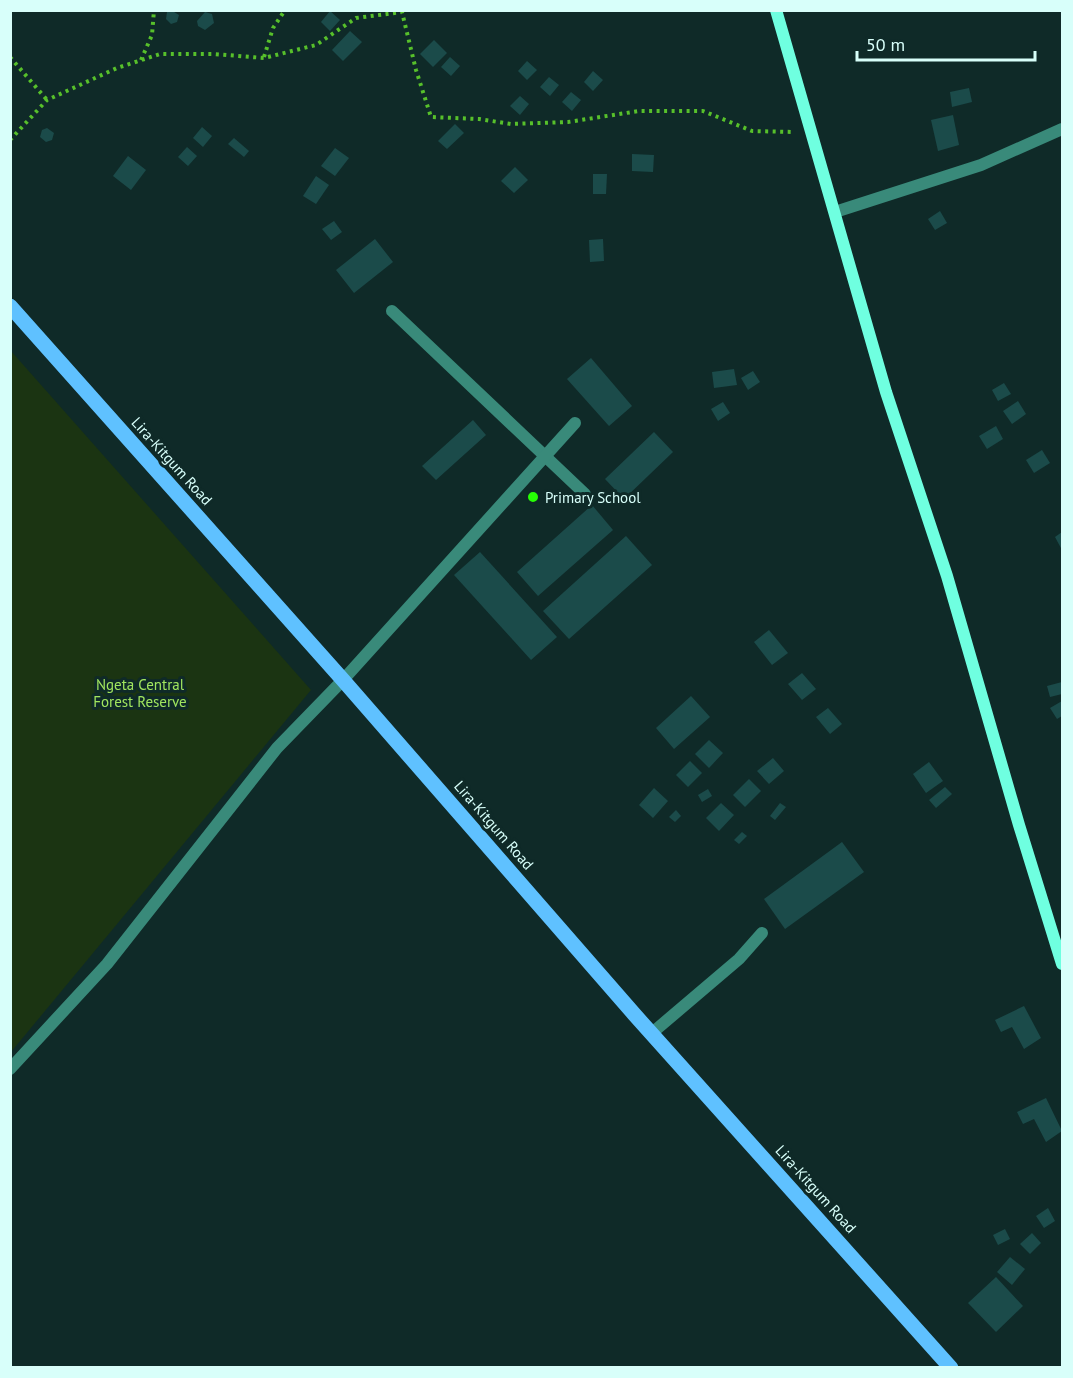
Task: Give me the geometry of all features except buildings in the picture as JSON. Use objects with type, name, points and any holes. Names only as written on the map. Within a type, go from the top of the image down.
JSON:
[{"type":"main road","points":[[776,10],[886,392],[947,576],[1018,825],[1062,964]]},
{"type":"main road","name":"Lira-Kitgum Road","points":[[10,306],[951,1368]]},
{"type":"street","points":[[835,212],[981,165],[1062,129]]},
{"type":"street","points":[[392,311],[585,494]]},
{"type":"street","points":[[10,1069],[107,964],[277,748],[343,680],[576,423]]},
{"type":"street","points":[[652,1033],[739,959],[762,933]]},
{"type":"path","points":[[141,61],[152,35],[154,10]]},
{"type":"path","points":[[264,58],[273,28],[285,10]]},
{"type":"path","points":[[10,140],[47,100],[117,68],[160,54],[214,54],[264,58],[316,45],[356,18],[403,11],[416,70],[431,117],[479,118],[511,124],[568,122],[639,111],[703,111],[752,131],[812,133]]},
{"type":"path","points":[[10,57],[47,100]]},
{"type":"green space","name":"Ngeta Central Forest Reserve","points":[[11,351],[311,690],[10,1052]]},
{"type":"place","name":"Primary School","points":[[533,497]]}]
